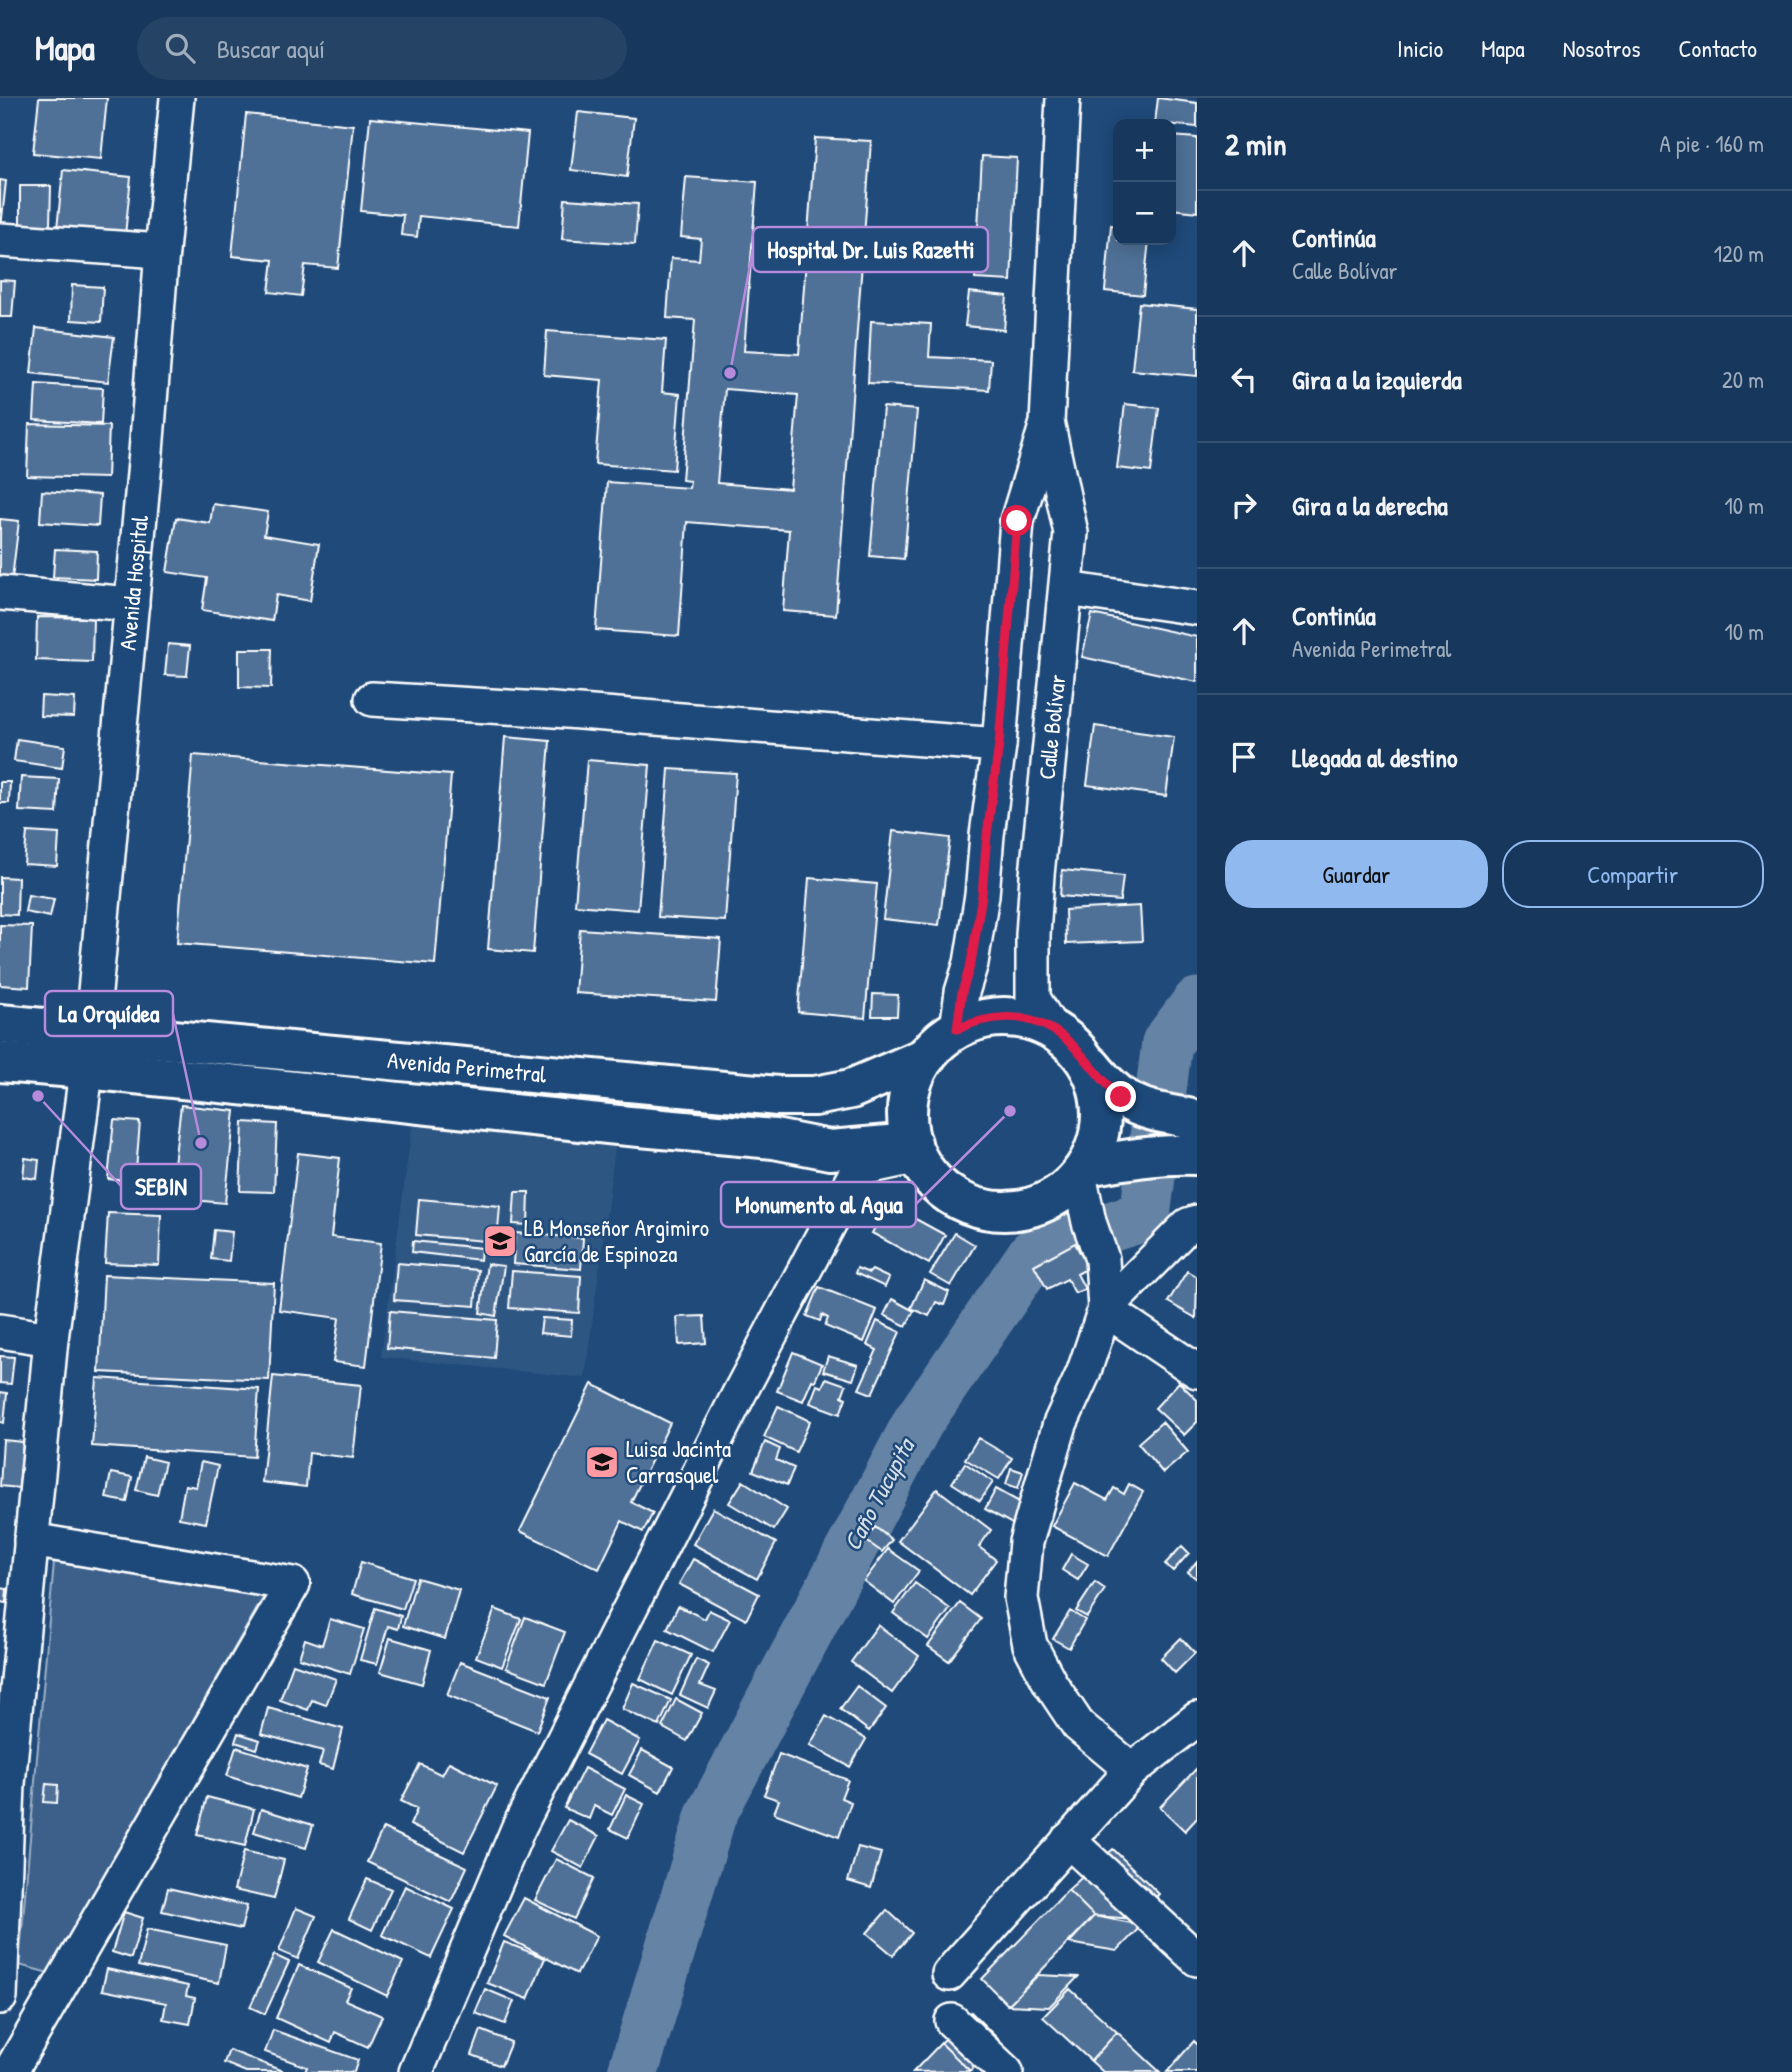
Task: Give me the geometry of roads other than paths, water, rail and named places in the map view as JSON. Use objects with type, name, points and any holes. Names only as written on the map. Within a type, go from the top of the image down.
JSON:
[{"type":"street","name":"Avenida Hospital","points":[[0,1997],[4,1784],[51,1339],[89,1051],[177,98]]},
{"type":"street","name":"Calle Bolívar","points":[[957,1029],[982,895],[999,744],[1017,521],[1047,423],[1063,98]]},
{"type":"street","points":[[0,240],[162,251]]},
{"type":"street","name":"Calle Bolívar","points":[[1047,423],[1071,533],[1033,935],[1033,998],[1052,1028]]},
{"type":"street","points":[[1067,589],[1197,608]]},
{"type":"street","points":[[0,593],[132,604]]},
{"type":"street","points":[[372,699],[541,709],[999,744]]},
{"type":"street","points":[[1081,1053],[1098,1089],[1100,1129],[1095,1148],[1067,1188],[1037,1205],[1020,1209],[984,1209],[952,1195],[938,1185],[915,1150],[908,1114],[912,1084],[926,1057],[940,1041],[957,1029],[980,1020],[1004,1017],[1028,1019],[1052,1028],[1081,1053],[1107,1086],[1132,1104],[1149,1111],[1191,1137]]},
{"type":"street","name":"Avenida Perimetral","points":[[0,1024],[89,1051],[618,1125],[774,1139],[830,1150],[915,1150]]},
{"type":"street","name":"Avenida Perimetral","points":[[0,1062],[89,1051],[778,1096],[815,1096],[851,1089],[926,1057]]},
{"type":"street","points":[[1082,1170],[1134,1159],[1191,1137]]},
{"type":"street","points":[[416,2072],[518,1829],[739,1394],[858,1169],[915,1150]]},
{"type":"street","points":[[1082,1170],[1089,1222],[1102,1259],[1105,1309],[1083,1374],[1060,1424],[1026,1542],[1021,1598],[1030,1645],[1050,1683],[1078,1725],[1132,1770]]},
{"type":"street","points":[[1105,1309],[1188,1226],[1197,1222]]},
{"type":"street","points":[[1105,1309],[1197,1371]]},
{"type":"street","points":[[0,1331],[51,1339]]},
{"type":"street","points":[[10,2072],[293,1584],[31,1540]]},
{"type":"street","points":[[949,1974],[1132,1770],[1197,1719]]},
{"type":"street","points":[[1068,1840],[1197,1959]]},
{"type":"street","points":[[952,2021],[1006,2072]]},
{"type":"waterway","name":"Caño Tucupita","points":[[633,2072],[711,1815],[918,1422],[1033,1254],[1061,1242],[1145,1216],[1167,1043],[1197,1003]]},
{"type":"place","name":"Hospital Dr. Luis Razetti","points":[[730,373]]},
{"type":"place","name":"SEBIN","points":[[38,1096]]},
{"type":"place","name":"Monumento al Agua","points":[[1010,1111]]},
{"type":"place","name":"La Orquídea","points":[[201,1143]]},
{"type":"place","name":"LB Monseñor Argimiro García de Espinoza","points":[[500,1241]]},
{"type":"place","name":"Luisa Jacinta Carrasquel","points":[[602,1462]]}]
